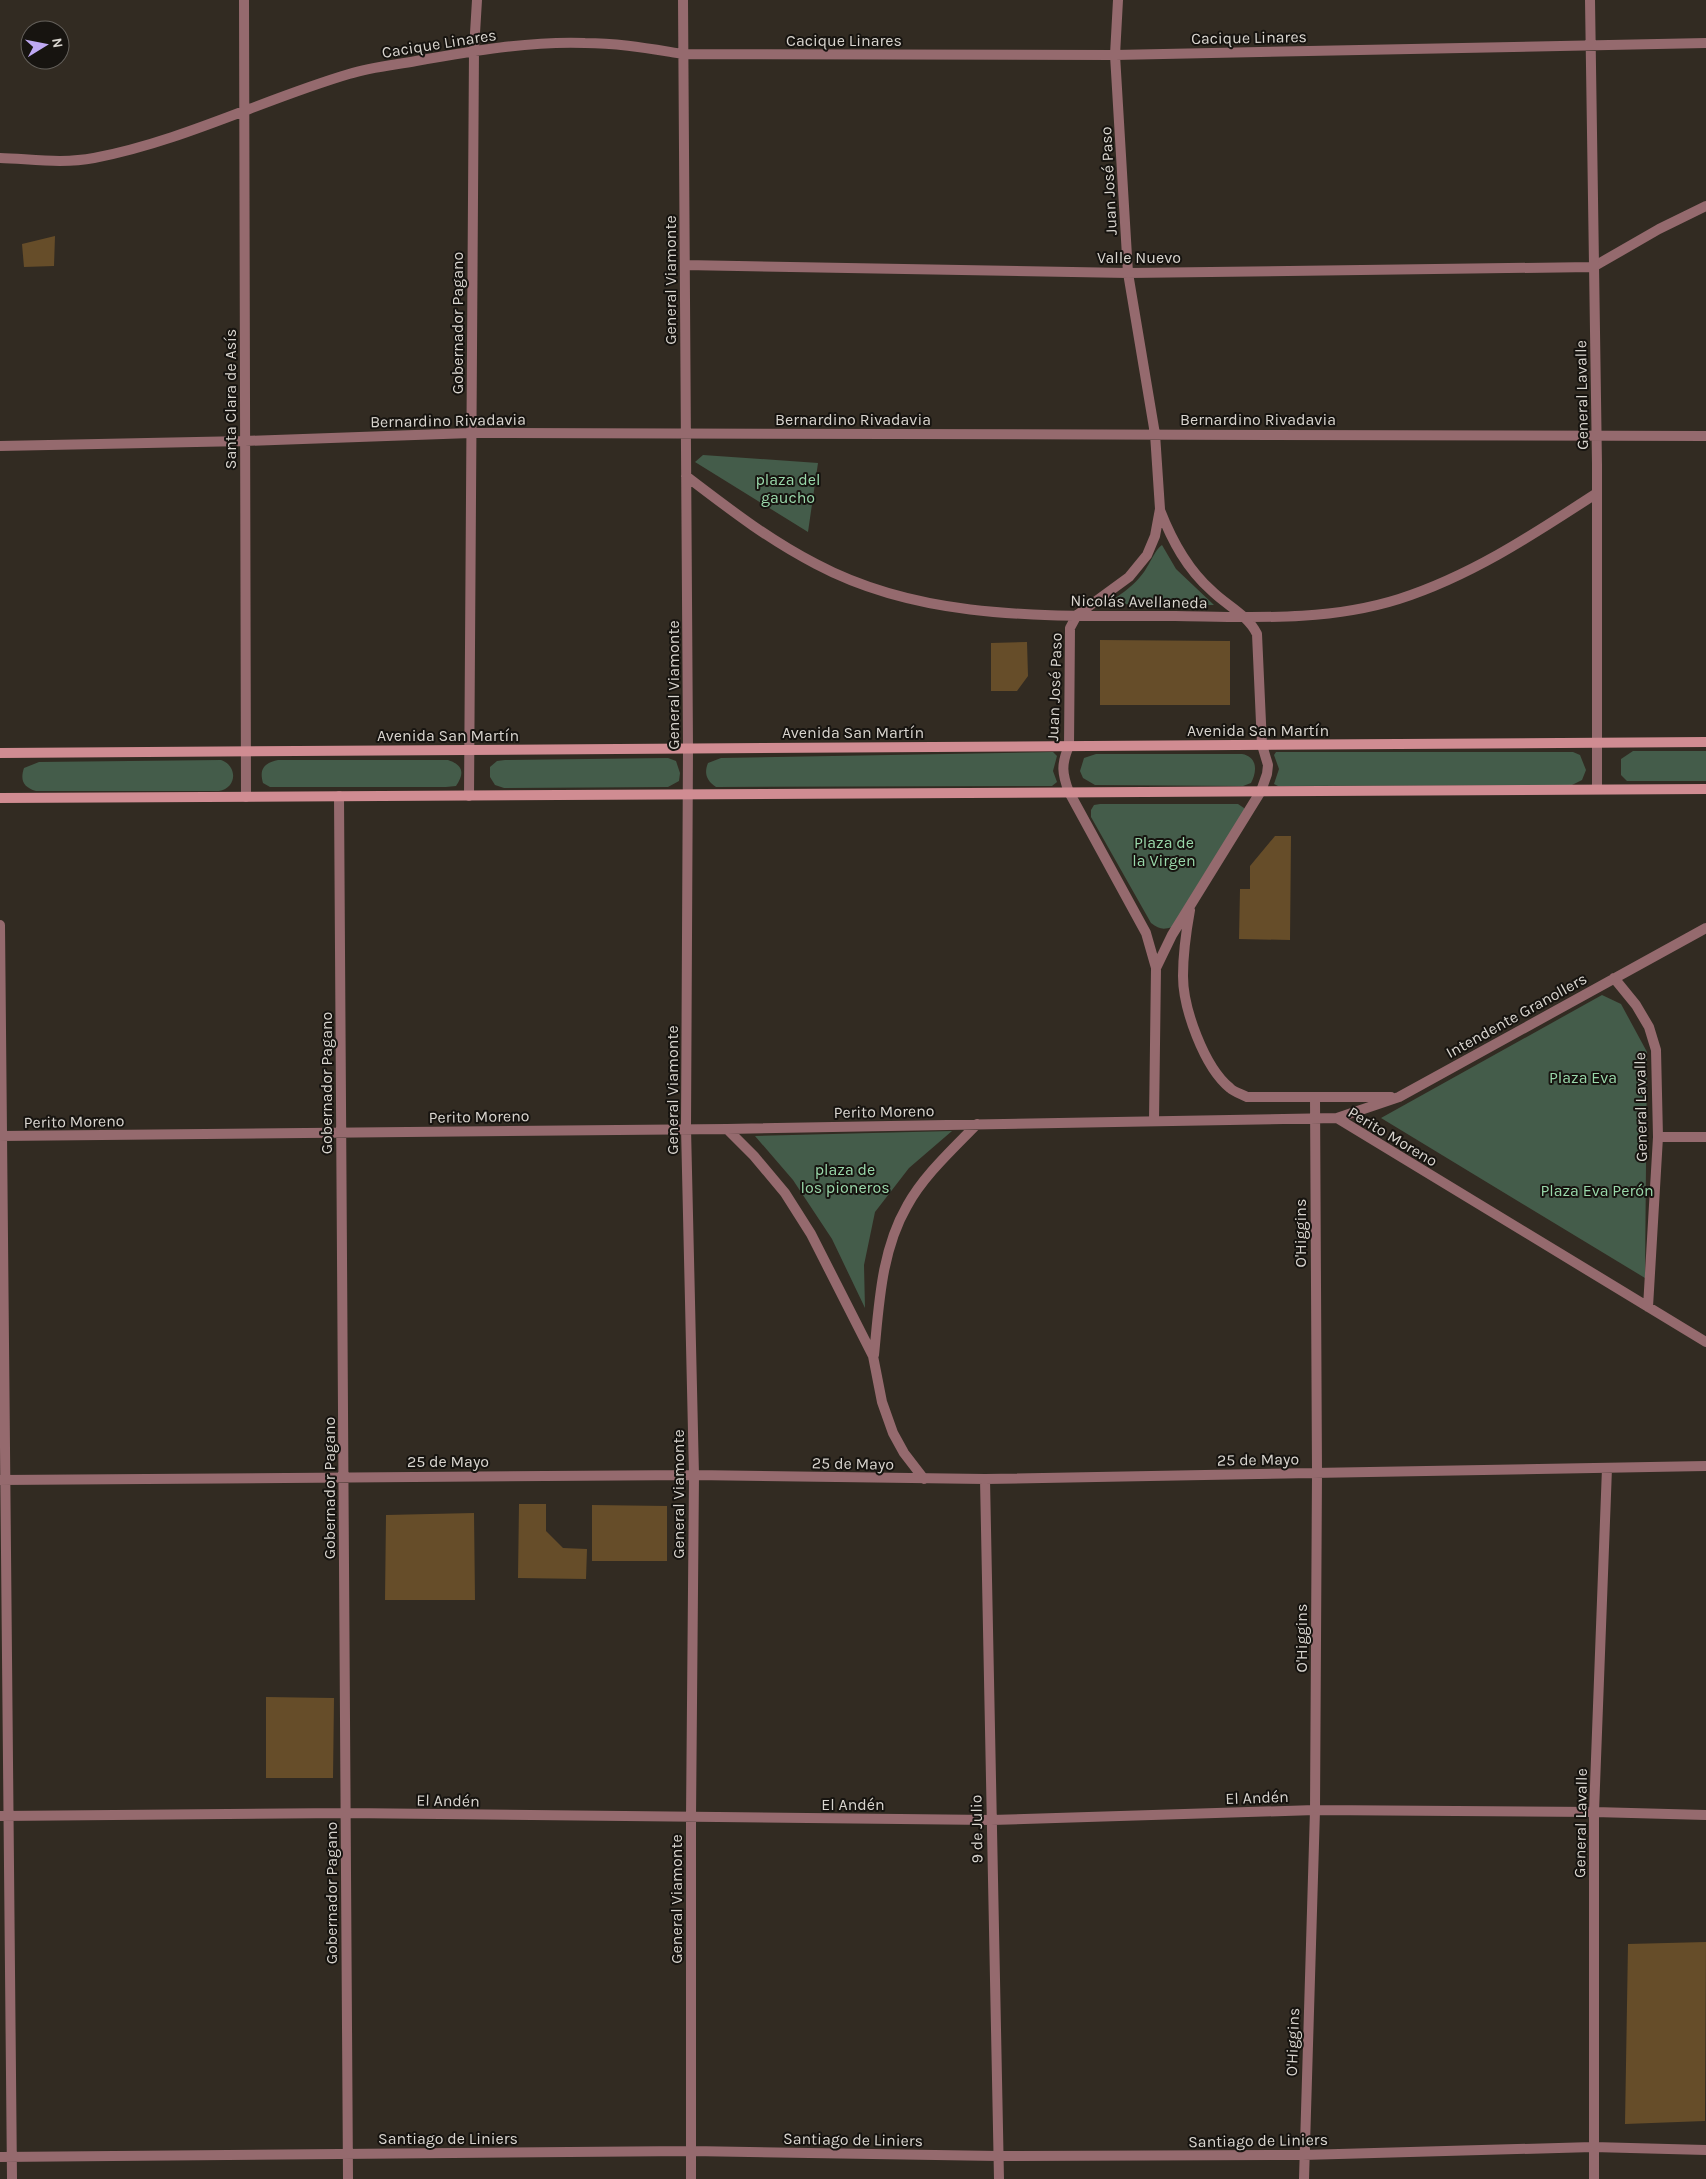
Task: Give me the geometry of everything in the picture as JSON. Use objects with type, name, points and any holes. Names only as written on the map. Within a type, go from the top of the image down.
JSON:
[{"type":"main road","name":"Avenida San Martín","points":[[0,753],[1706,742]]},
{"type":"main road","points":[[0,798],[1706,789]]},
{"type":"street","name":"Santa Clara de Asís","points":[[244,0],[246,109],[246,797]]},
{"type":"street","name":"Gobernador Pagano","points":[[469,796],[474,50],[477,0]]},
{"type":"street","name":"General Viamonte","points":[[683,0],[688,748],[686,1128],[694,1476],[691,1818],[692,2179]]},
{"type":"street","name":"Juan José Paso","points":[[1118,0],[1115,55],[1128,273],[1155,434],[1160,509],[1169,534],[1196,574],[1211,591],[1254,627],[1258,642],[1262,745],[1268,765],[1261,791],[1172,935],[1156,968]]},
{"type":"street","name":"General Lavalle","points":[[1590,0],[1597,493],[1597,789]]},
{"type":"street","name":"Cacique Linares","points":[[0,158],[60,161],[94,158],[160,141],[351,73],[474,50],[584,42],[628,45],[683,54],[1115,55],[1706,43]]},
{"type":"street","points":[[1593,267],[1659,229],[1706,206]]},
{"type":"street","name":"Valle Nuevo","points":[[685,265],[1128,273],[1593,267]]},
{"type":"street","name":"Bernardino Rivadavia","points":[[0,446],[245,441],[471,433],[1706,436]]},
{"type":"street","name":"Nicolás Avellaneda","points":[[686,476],[777,542],[817,565],[863,585],[916,601],[966,611],[1077,615],[1287,618],[1345,612],[1398,599],[1449,580],[1498,555],[1597,493]]},
{"type":"street","name":"Juan José Paso","points":[[1154,1121],[1156,968],[1146,933],[1069,792],[1062,773],[1062,762],[1069,746],[1068,644],[1070,628],[1077,615],[1129,577],[1147,555],[1154,536],[1160,509]]},
{"type":"street","name":"Gobernador Pagano","points":[[339,796],[348,2179]]},
{"type":"street","points":[[1190,906],[1184,950],[1183,978],[1192,1023],[1207,1058],[1229,1088],[1247,1097],[1399,1097]]},
{"type":"street","points":[[0,925],[4,1480],[4,1816],[12,2179]]},
{"type":"street","name":"Intendente Granollers","points":[[1337,1118],[1399,1097],[1706,928]]},
{"type":"street","name":"General Lavalle","points":[[1614,978],[1636,1005],[1649,1027],[1656,1050],[1658,1137],[1648,1307]]},
{"type":"street","name":"O'Higgins","points":[[1304,2179],[1303,2155],[1315,1810],[1317,1473],[1315,1097]]},
{"type":"street","name":"Perito Moreno","points":[[1,1136],[726,1129],[1315,1120],[1337,1118],[1706,1342]]},
{"type":"street","points":[[924,1479],[904,1454],[893,1433],[882,1402],[874,1356],[882,1274],[906,1206],[918,1189],[977,1124]]},
{"type":"street","points":[[726,1129],[754,1156],[785,1193],[811,1234],[874,1356]]},
{"type":"street","points":[[1658,1137],[1706,1137]]},
{"type":"street","name":"25 de Mayo","points":[[4,1480],[694,1476],[984,1479],[1706,1466]]},
{"type":"street","name":"General Lavalle","points":[[1594,2179],[1594,1812],[1607,1468]]},
{"type":"street","name":"9 de Julio","points":[[984,1479],[999,2179]]},
{"type":"street","name":"El Andén","points":[[4,1816],[346,1814],[991,1820],[1315,1810],[1594,1812],[1706,1815]]},
{"type":"street","name":"Santiago de Liniers","points":[[0,2157],[691,2151],[998,2156],[1303,2155],[1594,2147],[1706,2150]]},
{"type":"green space","name":"plaza del gaucho","points":[[703,455],[818,463],[808,532],[695,462]]},
{"type":"green space","points":[[1162,545],[1176,569],[1214,605],[1107,604],[1136,581]]},
{"type":"green space","points":[[1633,751],[1706,751],[1706,781],[1627,781],[1621,775],[1621,759]]},
{"type":"green space","points":[[1053,752],[1057,756],[1053,771],[1057,782],[1052,786],[716,787],[710,782],[706,773],[708,763],[721,758]]},
{"type":"green space","points":[[1276,752],[1573,752],[1580,755],[1586,770],[1582,780],[1572,785],[1278,786],[1274,784],[1279,769],[1274,755]]},
{"type":"green space","points":[[1096,754],[1242,754],[1251,758],[1255,770],[1251,783],[1243,786],[1095,785],[1083,778],[1080,771],[1084,758]]},
{"type":"green space","points":[[668,758],[676,761],[680,773],[679,781],[668,787],[504,788],[495,785],[490,777],[490,767],[497,761],[505,760]]},
{"type":"green space","points":[[221,760],[230,767],[233,777],[229,786],[219,791],[36,791],[25,785],[22,776],[24,768],[39,762]]},
{"type":"green space","points":[[278,760],[448,760],[457,764],[461,770],[461,777],[456,786],[446,787],[270,787],[263,783],[262,770],[269,763]]},
{"type":"green space","name":"Plaza de la Virgen","points":[[1238,804],[1244,808],[1244,813],[1172,927],[1164,929],[1151,923],[1091,817],[1091,810],[1094,805]]},
{"type":"green space","name":"Plaza Eva","points":[[1602,995],[1621,1004],[1647,1052],[1645,1278],[1381,1118]]},
{"type":"green space","name":"plaza de los pioneros","points":[[952,1131],[909,1168],[875,1212],[864,1265],[865,1308],[832,1239],[793,1180],[755,1136]]},
{"type":"building","points":[[55,236],[54,266],[24,267],[22,244]]},
{"type":"building","points":[[1100,640],[1230,641],[1230,705],[1100,705]]},
{"type":"building","points":[[1027,642],[1028,676],[1017,691],[991,691],[991,643]]},
{"type":"building","points":[[1275,836],[1291,836],[1290,940],[1239,939],[1240,889],[1250,889],[1250,866]]},
{"type":"building","points":[[519,1504],[546,1504],[546,1531],[563,1548],[587,1549],[586,1579],[518,1578]]},
{"type":"building","points":[[592,1505],[667,1506],[667,1561],[592,1561]]},
{"type":"building","points":[[474,1513],[475,1600],[385,1600],[386,1515]]},
{"type":"building","points":[[266,1697],[334,1698],[333,1778],[266,1778]]},
{"type":"building","points":[[1706,1942],[1705,2121],[1625,2124],[1628,1944]]},
{"type":"park label","name":"Plaza Eva Perón","points":[[1597,1190]]}]
